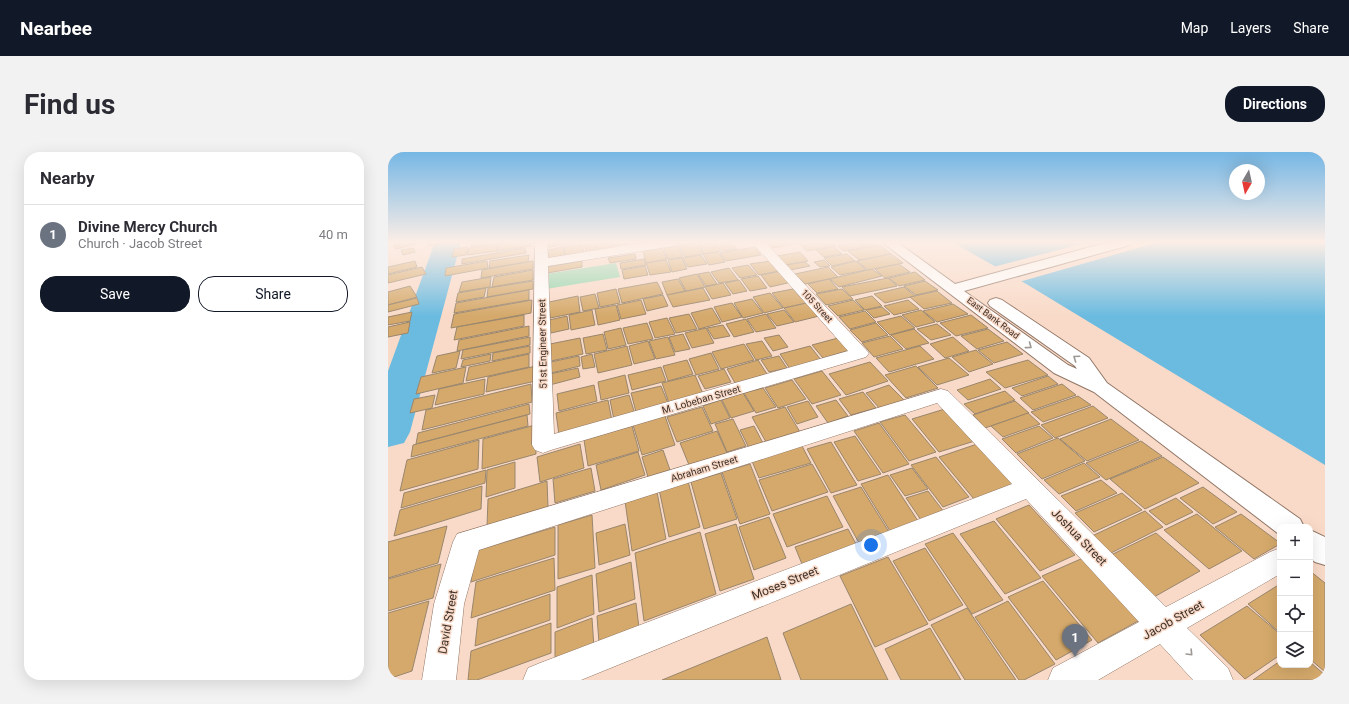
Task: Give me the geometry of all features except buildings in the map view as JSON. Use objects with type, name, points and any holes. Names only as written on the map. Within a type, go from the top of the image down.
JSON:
[{"type":"main road","name":"East Bank Road","points":[[928,267],[961,287]]},
{"type":"main road","name":"East Bank Road","points":[[936,267],[1061,369],[1101,388],[1286,524]]},
{"type":"main road","points":[[961,287],[1036,267]]},
{"type":"main road","points":[[1313,544],[1325,553]]},
{"type":"street","name":"51st Engineer Street","points":[[541,267],[543,445]]},
{"type":"street","name":"105 Street","points":[[781,267],[860,353]]},
{"type":"street","name":"M. Lobeban Street","points":[[543,445],[860,353]]},
{"type":"street","name":"Joshua Street","points":[[941,395],[1216,680]]},
{"type":"street","name":"Abraham Street","points":[[467,542],[941,395]]},
{"type":"street","name":"Moses Street","points":[[540,680],[1030,487]]},
{"type":"street","name":"David Street","points":[[439,680],[449,604],[467,542]]},
{"type":"street","name":"Jacob Street","points":[[1065,680],[1277,562]]},
{"type":"green space","points":[[593,267],[617,267],[620,277],[546,289],[546,274]]},
{"type":"water","points":[[996,267],[1325,267],[1325,465]]},
{"type":"pier","points":[[993,267],[994,267],[1073,267],[1019,282]]},
{"type":"waterway","points":[[388,432],[440,267]]},
{"type":"place","name":"Divine Mercy Church","points":[[1075,657]]}]
